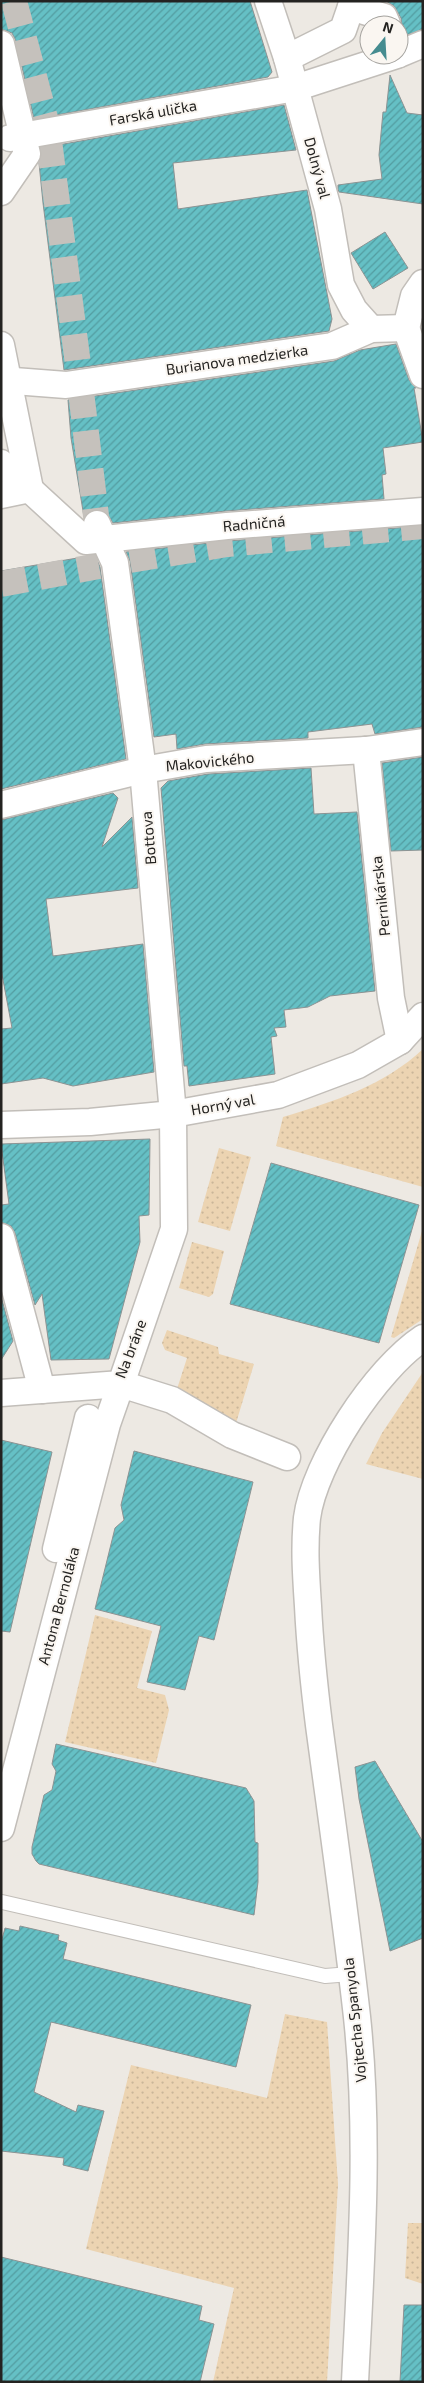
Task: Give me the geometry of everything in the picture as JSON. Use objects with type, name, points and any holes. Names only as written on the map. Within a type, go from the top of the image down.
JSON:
[{"type":"street","name":"Dolný val","points":[[268,1],[288,58],[328,209],[341,285],[354,310],[371,329]]},
{"type":"street","points":[[288,58],[343,30],[352,4],[379,15]]},
{"type":"street","points":[[1,44],[20,143],[1,192]]},
{"type":"street","name":"Farská ulička","points":[[409,50],[423,44]]},
{"type":"street","name":"Farská ulička","points":[[20,143],[48,131],[295,88],[367,65]]},
{"type":"street","points":[[423,283],[414,296],[406,328],[423,375]]},
{"type":"street","name":"Burianova medzierka","points":[[5,381],[76,383],[332,346],[371,329],[406,328]]},
{"type":"street","points":[[1,345],[5,381],[30,489]]},
{"type":"street","points":[[1,463],[30,489],[96,535]]},
{"type":"street","points":[[1,495],[30,489]]},
{"type":"street","name":"Radničná","points":[[96,535],[423,510]]},
{"type":"street","name":"Bottova","points":[[96,535],[115,563],[143,770],[173,1114]]},
{"type":"street","name":"Makovického","points":[[1,805],[143,770],[206,759],[366,750],[423,742]]},
{"type":"street","name":"Pernikárska","points":[[366,750],[391,998],[400,1041]]},
{"type":"street","name":"Horný val","points":[[1,1125],[90,1122],[173,1114],[278,1095],[358,1065],[400,1041],[423,1016]]},
{"type":"street","name":"Na bráne","points":[[1,1393],[121,1384],[174,1229],[173,1114]]},
{"type":"street","points":[[1,1237],[42,1390],[98,1421]]},
{"type":"street","name":"Vojtecha Spanyola","points":[[354,2382],[364,2188],[363,2094],[351,1974],[311,1660],[305,1560],[306,1542],[308,1516],[322,1471],[360,1403],[384,1373],[412,1345],[423,1338]]},
{"type":"street","points":[[121,1384],[172,1400],[232,1434],[287,1457]]},
{"type":"street","name":"Antona Bernoláka","points":[[1,1768],[98,1421],[121,1384]]},
{"type":"street","name":"Antona Bernoláka","points":[[1,1828],[98,1421]]},
{"type":"lane","points":[[2,1902],[325,1976],[351,1974]]},
{"type":"shaded area","points":[[423,1049],[423,1187],[276,1146],[283,1117],[358,1091],[392,1073]]},
{"type":"shaded area","points":[[219,1148],[251,1157],[230,1231],[198,1222]]},
{"type":"shaded area","points":[[422,1231],[423,1319],[394,1338],[391,1337]]},
{"type":"shaded area","points":[[192,1242],[224,1251],[213,1294],[209,1297],[179,1288]]},
{"type":"shaded area","points":[[167,1330],[218,1347],[219,1354],[254,1364],[236,1423],[177,1389],[187,1358],[165,1350],[162,1343]]},
{"type":"shaded area","points":[[423,1372],[423,1479],[366,1464],[382,1433]]},
{"type":"shaded area","points":[[95,1615],[152,1631],[137,1688],[165,1695],[169,1710],[156,1763],[65,1742]]},
{"type":"shaded area","points":[[285,2014],[327,2022],[338,2184],[327,2382],[213,2382],[234,2288],[86,2249],[131,2065],[267,2098]]},
{"type":"shaded area","points":[[408,2223],[423,2223],[423,2284],[405,2278]]},
{"type":"building","points":[[1,1],[250,1],[272,72],[268,77],[34,119],[16,41],[12,33],[1,29]]},
{"type":"building","points":[[386,1],[423,1],[423,29],[409,34],[409,15],[399,15],[394,6]]},
{"type":"building","points":[[390,75],[407,113],[423,115],[423,204],[339,192],[338,189],[338,185],[382,179],[379,155],[383,112],[386,112]]},
{"type":"building","points":[[284,105],[296,150],[173,163],[178,209],[307,190],[332,319],[329,331],[64,370],[43,203],[39,163],[42,156],[41,148]]},
{"type":"building","points":[[385,232],[408,268],[373,289],[351,253]]},
{"type":"building","points":[[396,344],[409,380],[416,388],[414,388],[423,442],[383,448],[386,474],[382,475],[384,499],[226,511],[113,523],[106,512],[99,509],[90,511],[84,517],[71,438],[68,400],[334,361],[360,350]]},
{"type":"building","points":[[423,526],[423,727],[375,734],[372,724],[308,732],[308,738],[205,744],[177,749],[176,734],[154,737],[130,561],[126,552],[228,541]]},
{"type":"building","points":[[95,555],[100,567],[126,759],[1,789],[1,571]]},
{"type":"building","points":[[423,757],[423,850],[391,851],[382,763]]},
{"type":"building","points":[[311,768],[314,814],[357,812],[375,991],[330,996],[308,1007],[284,1010],[286,1027],[274,1028],[277,1036],[271,1037],[275,1074],[189,1086],[187,1066],[184,1066],[161,788],[168,781],[208,774]]},
{"type":"building","points":[[113,793],[118,798],[102,847],[132,817],[138,888],[46,899],[53,956],[143,944],[154,1072],[73,1086],[43,1078],[1,1084],[1,1029],[12,1028],[1,969],[1,820]]},
{"type":"building","points":[[150,1139],[149,1215],[139,1216],[140,1242],[109,1359],[51,1360],[42,1294],[35,1305],[15,1233],[11,1226],[1,1222],[1,1205],[9,1204],[1,1144]]},
{"type":"building","points":[[271,1163],[419,1205],[379,1343],[230,1304]]},
{"type":"building","points":[[1,1296],[13,1341],[1,1360]]},
{"type":"building","points":[[1,1440],[52,1452],[10,1632],[1,1631]]},
{"type":"building","points":[[134,1451],[253,1482],[214,1640],[199,1636],[185,1690],[147,1682],[161,1626],[95,1609],[115,1528],[124,1520],[121,1505]]},
{"type":"building","points":[[56,1744],[246,1788],[254,1801],[255,1842],[258,1843],[258,1882],[254,1915],[39,1864],[32,1854],[32,1847],[44,1795],[52,1790],[56,1771],[52,1764]]},
{"type":"building","points":[[375,1761],[423,1842],[423,1938],[390,1951],[359,1799],[355,1767]]},
{"type":"building","points":[[20,1926],[59,1935],[58,1940],[67,1943],[63,1959],[251,2005],[236,2067],[51,2022],[34,2092],[76,2112],[78,2105],[104,2111],[88,2171],[63,2165],[64,2158],[1,2151],[1,1943],[5,1928],[19,1931]]},
{"type":"building","points":[[1,2257],[202,2306],[199,2320],[214,2324],[200,2382],[1,2382]]},
{"type":"building","points":[[404,2305],[423,2305],[423,2382],[400,2382]]},
{"type":"tunnel","points":[[14,1],[46,122]]},
{"type":"tunnel","points":[[49,141],[79,372]]},
{"type":"tunnel","points":[[81,392],[97,524]]},
{"type":"tunnel","points":[[130,560],[227,544],[423,526]]},
{"type":"tunnel","points":[[1,584],[99,566]]}]
